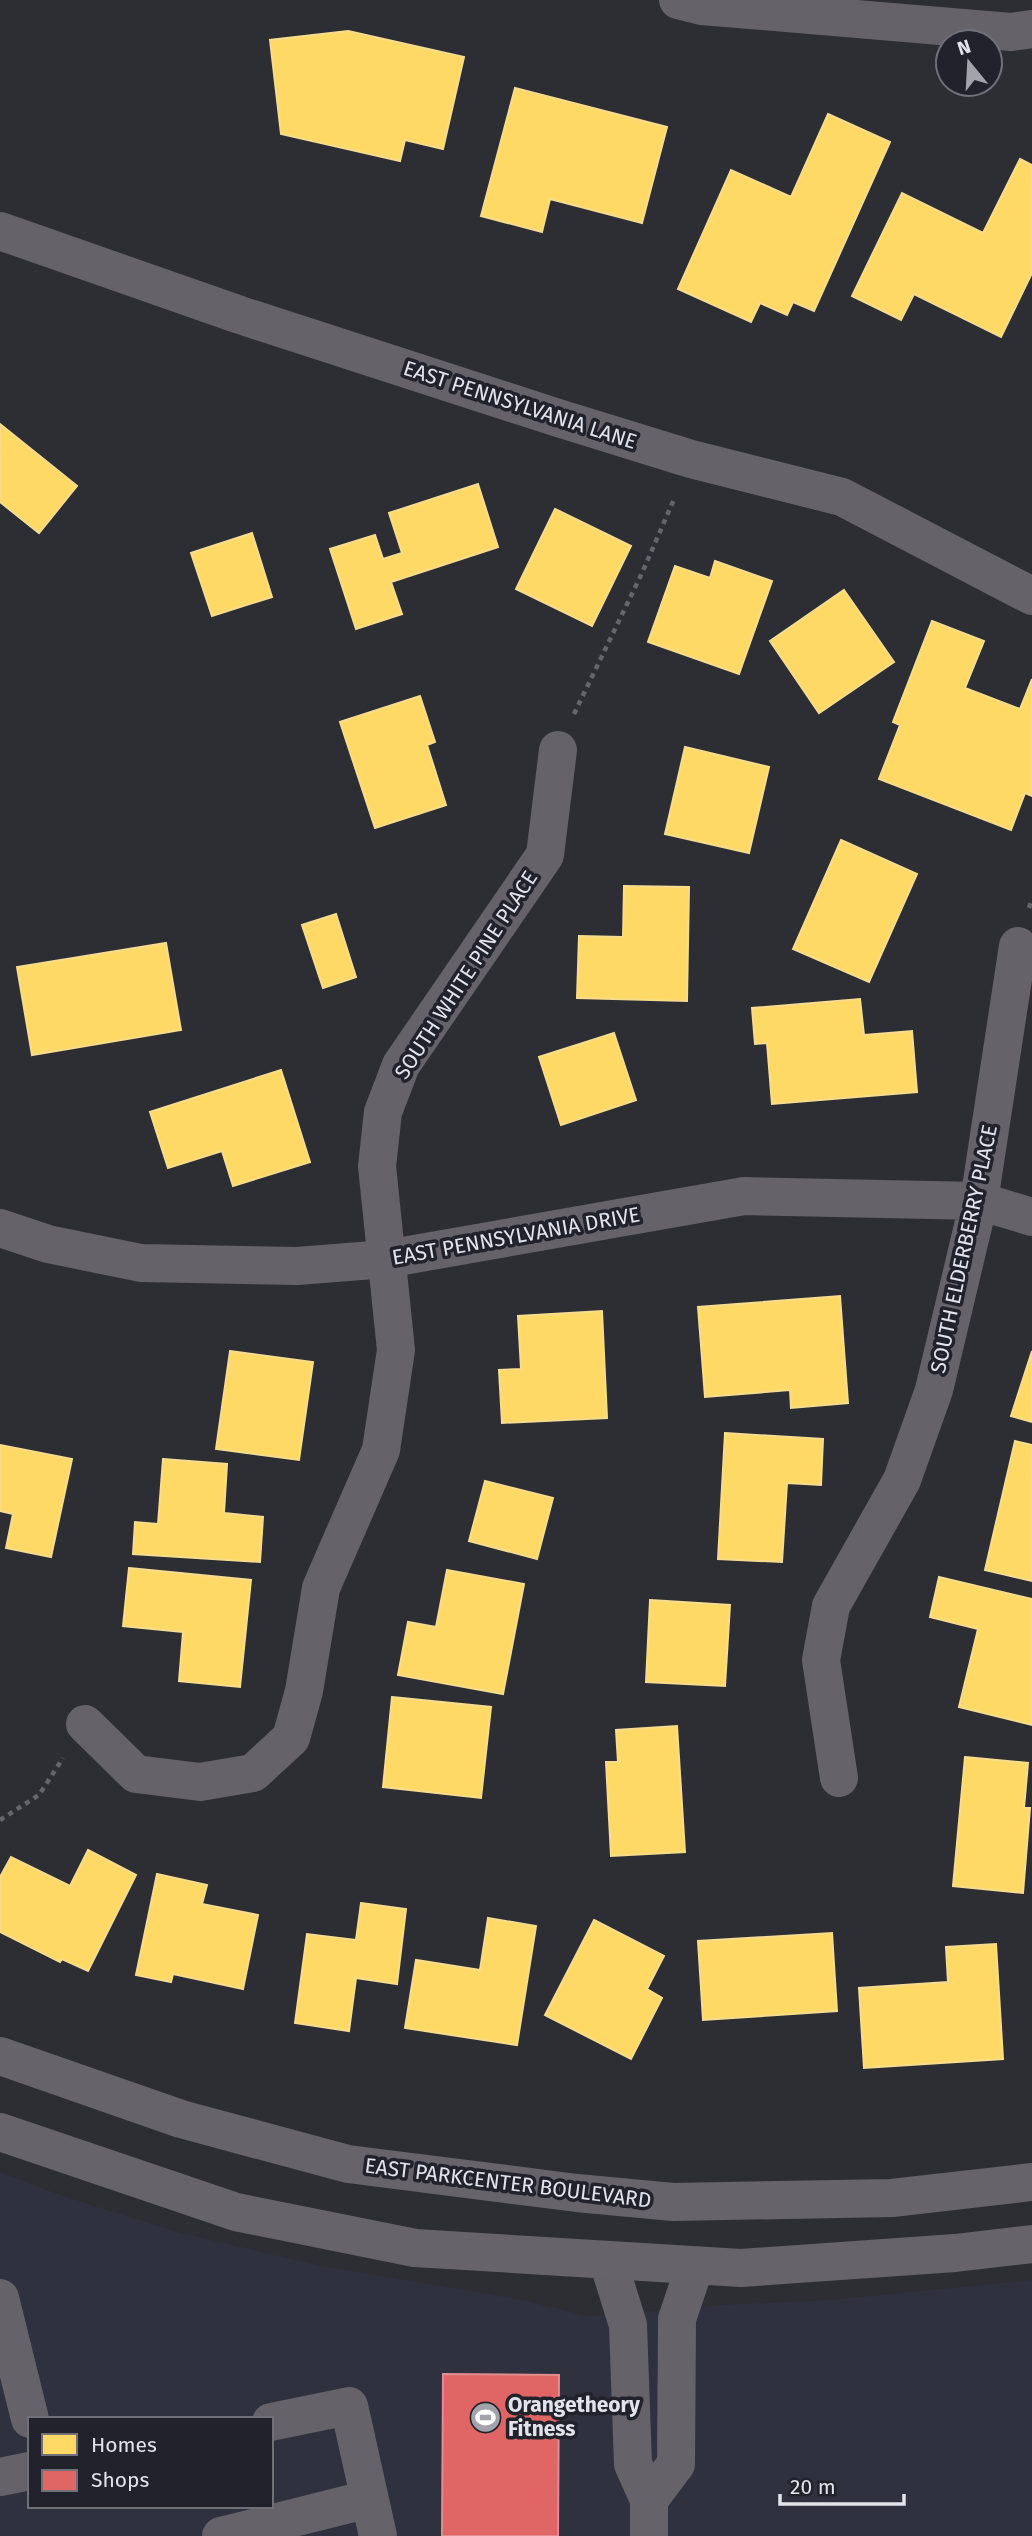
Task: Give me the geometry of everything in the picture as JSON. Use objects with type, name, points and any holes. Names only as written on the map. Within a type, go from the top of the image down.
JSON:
[{"type":"main road","name":"EAST PARKCENTER BOULEVARD","points":[[0,2056],[181,2119],[348,2164],[577,2193],[673,2202],[892,2198],[1032,2182]]},
{"type":"main road","points":[[0,2132],[236,2212],[415,2248],[608,2262],[741,2268],[955,2253],[1032,2244]]},
{"type":"street","points":[[678,0],[702,6],[1025,38]]},
{"type":"street","name":"EAST PENNSYLVANIA LANE","points":[[0,230],[253,319],[691,459],[842,497],[1032,596]]},
{"type":"street","name":"SOUTH WHITE PINE PLACE","points":[[85,1724],[136,1774],[200,1782],[253,1773],[291,1738],[304,1691],[321,1588],[381,1450],[396,1350],[377,1166],[383,1112],[401,1065],[545,855],[558,750]]},
{"type":"street","name":"SOUTH ELDERBERRY PLACE","points":[[839,1778],[821,1660],[831,1606],[902,1480],[934,1390],[979,1201],[1018,946]]},
{"type":"street","name":"EAST PENNSYLVANIA DRIVE","points":[[0,1228],[48,1244],[141,1263],[297,1266],[386,1259],[744,1196],[979,1201],[1032,1217]]},
{"type":"street","points":[[608,2262],[628,2325],[634,2465],[649,2518]]},
{"type":"street","points":[[649,2518],[676,2464],[677,2319],[695,2266]]},
{"type":"street","points":[[0,2298],[30,2417]]},
{"type":"street","points":[[273,2422],[349,2406],[378,2536]]},
{"type":"street","points":[[0,2477],[28,2471]]},
{"type":"street","points":[[220,2536],[369,2500]]},
{"type":"path","points":[[558,750],[642,573],[691,459]]},
{"type":"path","points":[[0,1820],[39,1795],[85,1724]]},
{"type":"shaded area","points":[[0,2172],[60,2195],[177,2232],[317,2265],[527,2301],[587,2316],[831,2300],[1032,2280],[1032,2536],[0,2536]]},
{"type":"building: Homes","points":[[348,31],[464,57],[443,149],[405,140],[400,161],[281,134],[270,40]]},
{"type":"building: Homes","points":[[515,88],[667,127],[642,223],[550,199],[542,232],[481,216]]},
{"type":"building: Homes","points":[[828,114],[890,142],[814,311],[793,302],[787,315],[760,303],[751,322],[678,289],[731,170],[791,197]]},
{"type":"building: Homes","points":[[1020,159],[1032,165],[1032,273],[1001,337],[914,294],[901,320],[852,296],[902,193],[983,233]]},
{"type":"building: Homes","points":[[0,424],[77,486],[39,533],[0,502]]},
{"type":"building: Homes","points":[[478,484],[498,547],[391,582],[402,614],[356,629],[330,549],[375,535],[383,559],[402,553],[389,513]]},
{"type":"building: Homes","points":[[555,509],[631,546],[592,626],[516,589]]},
{"type":"building: Homes","points":[[252,533],[272,597],[212,616],[191,553]]},
{"type":"building: Homes","points":[[715,561],[772,581],[739,674],[648,642],[675,566],[710,578]]},
{"type":"building: Homes","points":[[844,590],[894,662],[819,713],[770,641]]},
{"type":"building: Homes","points":[[932,621],[984,641],[965,688],[1020,709],[1032,679],[1032,796],[1025,793],[1011,830],[879,779],[900,725],[893,722]]},
{"type":"building: Homes","points":[[420,696],[435,742],[427,745],[446,805],[375,828],[340,722]]},
{"type":"building: Homes","points":[[685,747],[769,767],[749,853],[665,834]]},
{"type":"building: Homes","points":[[841,840],[917,874],[869,982],[793,949]]},
{"type":"building: Homes","points":[[624,886],[689,887],[687,1001],[577,998],[579,936],[623,937]]},
{"type":"building: Homes","points":[[336,914],[356,977],[323,988],[302,925]]},
{"type":"building: Homes","points":[[166,943],[181,1030],[32,1055],[17,967]]},
{"type":"building: Homes","points":[[860,999],[864,1035],[912,1031],[917,1092],[772,1104],[767,1043],[755,1044],[752,1008]]},
{"type":"building: Homes","points":[[614,1033],[636,1100],[561,1125],[539,1057]]},
{"type":"building: Homes","points":[[281,1070],[310,1162],[233,1186],[222,1151],[168,1168],[150,1112]]},
{"type":"building: Homes","points":[[840,1296],[848,1403],[791,1408],[790,1390],[705,1397],[698,1307]]},
{"type":"building: Homes","points":[[602,1311],[607,1418],[502,1423],[499,1370],[521,1369],[518,1316]]},
{"type":"building: Homes","points":[[230,1351],[313,1362],[299,1460],[216,1449]]},
{"type":"building: Homes","points":[[1032,1351],[1032,1422],[1011,1416]]},
{"type":"building: Homes","points":[[725,1433],[823,1439],[821,1485],[787,1483],[782,1562],[718,1559]]},
{"type":"building: Homes","points":[[1015,1441],[1032,1445],[1032,1581],[985,1570]]},
{"type":"building: Homes","points":[[0,1445],[72,1459],[51,1557],[6,1548],[13,1514],[0,1511]]},
{"type":"building: Homes","points":[[163,1459],[227,1464],[224,1513],[263,1517],[260,1562],[133,1554],[135,1522],[158,1524]]},
{"type":"building: Homes","points":[[485,1481],[553,1498],[537,1559],[469,1541]]},
{"type":"building: Homes","points":[[129,1568],[251,1580],[240,1687],[179,1681],[183,1632],[123,1626]]},
{"type":"building: Homes","points":[[447,1570],[524,1584],[503,1694],[398,1675],[408,1622],[436,1627]]},
{"type":"building: Homes","points":[[939,1577],[1032,1599],[1032,1725],[959,1707],[978,1629],[930,1617]]},
{"type":"building: Homes","points":[[650,1600],[730,1605],[725,1686],[646,1682]]},
{"type":"building: Homes","points":[[392,1697],[491,1707],[481,1798],[383,1787]]},
{"type":"building: Homes","points":[[677,1726],[685,1852],[611,1856],[606,1762],[618,1762],[616,1730]]},
{"type":"building: Homes","points":[[965,1757],[1028,1763],[1024,1808],[1030,1808],[1023,1893],[953,1886]]},
{"type":"building: Homes","points":[[88,1850],[136,1875],[88,1971],[62,1959],[60,1962],[0,1932],[0,1877],[11,1857],[70,1886]]},
{"type":"building: Homes","points":[[157,1874],[207,1885],[202,1904],[258,1915],[243,1989],[173,1974],[171,1982],[136,1975]]},
{"type":"building: Homes","points":[[361,1903],[406,1909],[397,1984],[356,1978],[349,2031],[295,2023],[307,1934],[356,1940]]},
{"type":"building: Homes","points":[[488,1918],[536,1926],[517,2045],[405,2028],[416,1960],[480,1970]]},
{"type":"building: Homes","points":[[594,1920],[664,1956],[647,1989],[662,1998],[631,2059],[545,2015]]},
{"type":"building: Homes","points":[[832,1933],[837,2011],[703,2020],[698,1941]]},
{"type":"building: Homes","points":[[996,1944],[1003,2059],[864,2068],[859,1988],[948,1982],[946,1947]]},
{"type":"building: Shops","points":[[443,2374],[559,2375],[558,2536],[442,2536]]},
{"type":"place","name":"Orangetheory Fitness","points":[[485,2417]]}]
